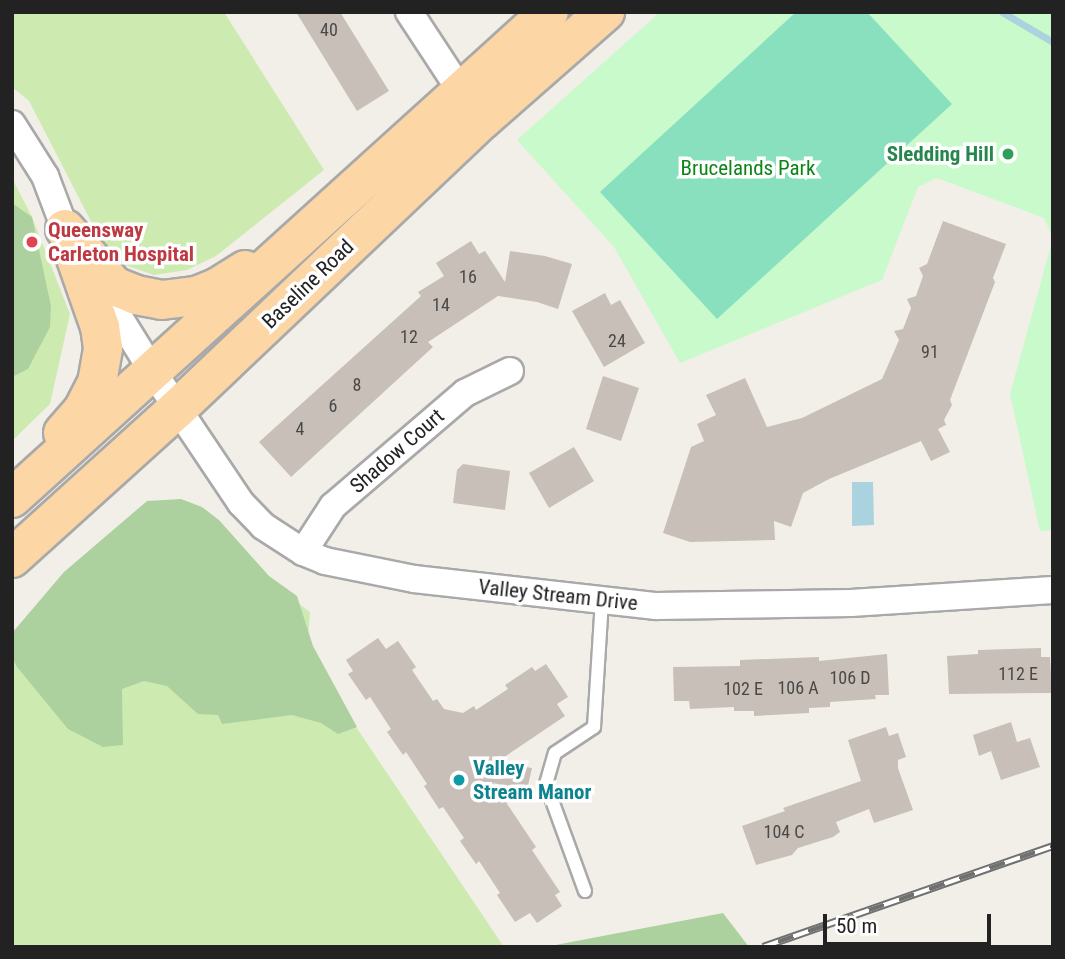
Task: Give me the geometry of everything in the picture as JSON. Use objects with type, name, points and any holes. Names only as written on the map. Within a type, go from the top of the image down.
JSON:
[{"type":"main road","name":"Baseline Road","points":[[12,558],[177,409],[471,106],[549,12]]},
{"type":"main road","name":"Baseline Road","points":[[12,495],[320,221],[471,106],[605,12]]},
{"type":"main road","points":[[65,229],[114,286],[136,295],[176,299],[218,287],[320,221]]},
{"type":"main road","points":[[12,495],[83,410],[97,383],[103,348],[100,327],[65,229]]},
{"type":"street","points":[[409,12],[471,106]]},
{"type":"street","name":"Valley Stream Drive","points":[[12,124],[45,176],[65,229],[177,409],[241,503],[263,526],[303,552],[325,561],[414,579],[656,606],[851,603],[1053,590]]},
{"type":"street","name":"Shadow Court","points":[[303,552],[333,506],[465,393],[510,371]]},
{"type":"lane","points":[[585,891],[546,784],[555,753],[594,727],[602,600]]},
{"type":"green space","points":[[12,12],[224,12],[324,170],[216,256],[187,270],[154,275],[122,264],[98,235],[29,101],[12,87]]},
{"type":"green space","name":"Brucelands Park","points":[[660,12],[1053,12],[1053,238],[1044,218],[937,178],[918,187],[882,280],[680,363],[614,247],[517,140]]},
{"type":"green space","points":[[796,12],[867,12],[952,104],[717,319],[600,192]]},
{"type":"green space","points":[[12,178],[32,217],[70,314],[50,404],[12,441]]},
{"type":"green space","name":"Queensway Carleton Hospital","points":[[12,203],[32,217],[51,306],[50,327],[28,369],[12,377]]},
{"type":"green space","points":[[1053,238],[1053,530],[1040,531],[1010,394]]},
{"type":"green space","points":[[181,499],[202,507],[219,520],[269,576],[297,596],[313,646],[357,727],[338,734],[321,723],[292,715],[222,724],[218,715],[198,714],[167,686],[144,681],[122,689],[123,745],[103,747],[68,729],[17,667],[12,657],[12,633],[64,572],[147,501]]},
{"type":"green space","points":[[175,511],[310,612],[307,654],[504,947],[12,947],[12,645]]},
{"type":"green space","points":[[723,913],[749,947],[545,947]]},
{"type":"water","points":[[852,482],[873,482],[874,525],[852,526]]},
{"type":"building","points":[[296,12],[340,12],[389,91],[357,111]]},
{"type":"building","points":[[943,221],[1006,244],[993,278],[995,282],[950,400],[952,405],[944,420],[946,425],[938,429],[950,452],[931,461],[921,441],[829,479],[803,493],[791,527],[774,521],[775,540],[690,542],[663,533],[691,447],[704,441],[697,424],[716,415],[706,395],[745,378],[767,427],[802,418],[882,379],[899,340],[894,331],[903,329],[911,308],[907,299],[916,296],[923,276],[919,268],[927,264]]},
{"type":"building","points":[[471,241],[479,254],[485,251],[505,282],[510,251],[545,256],[572,264],[558,309],[537,302],[498,296],[428,342],[433,347],[291,477],[259,442],[421,296],[418,292],[444,276],[436,263]]},
{"type":"building","points":[[605,293],[611,305],[620,300],[645,343],[604,367],[572,311]]},
{"type":"building","points":[[603,376],[639,388],[621,441],[586,429]]},
{"type":"building","points":[[574,447],[594,481],[549,508],[529,473]]},
{"type":"building","points":[[463,464],[510,471],[505,510],[453,503],[457,470]]},
{"type":"building","name":"Valley Stream Manor","points":[[378,638],[386,649],[398,641],[416,667],[412,670],[433,701],[437,699],[444,709],[463,713],[474,706],[476,710],[508,689],[505,685],[532,667],[535,671],[546,664],[568,697],[557,704],[565,716],[497,762],[532,768],[527,790],[493,783],[536,847],[532,850],[560,892],[555,895],[562,906],[537,923],[530,913],[515,922],[479,861],[476,864],[460,841],[464,838],[443,807],[439,809],[424,786],[427,784],[406,752],[403,755],[387,732],[391,729],[370,697],[366,700],[348,674],[353,671],[346,660]]},
{"type":"building","points":[[1041,648],[1041,657],[1050,657],[1052,693],[949,694],[947,656],[978,654],[978,650]]},
{"type":"building","points":[[887,654],[889,695],[875,695],[876,699],[830,702],[830,707],[809,708],[809,713],[754,716],[754,711],[734,711],[734,707],[690,709],[689,701],[674,701],[673,667],[740,666],[740,660],[819,657],[819,661]]},
{"type":"building","points":[[1011,722],[1017,742],[1030,738],[1040,767],[1001,780],[991,751],[979,756],[973,735]]},
{"type":"building","points":[[886,727],[889,736],[898,733],[906,757],[898,760],[898,768],[913,810],[874,823],[869,809],[836,822],[840,832],[833,837],[798,848],[792,855],[756,865],[742,826],[785,811],[783,808],[861,781],[848,740]]},
{"type":"waterway","points":[[1002,12],[1053,42]]},
{"type":"railway","points":[[763,947],[1053,846]]},
{"type":"place","name":"Sledding Hill","points":[[1008,154]]},
{"type":"place","name":"Queensway Carleton Hospital","points":[[32,242]]},
{"type":"place","name":"Valley Stream Manor","points":[[459,780]]}]
